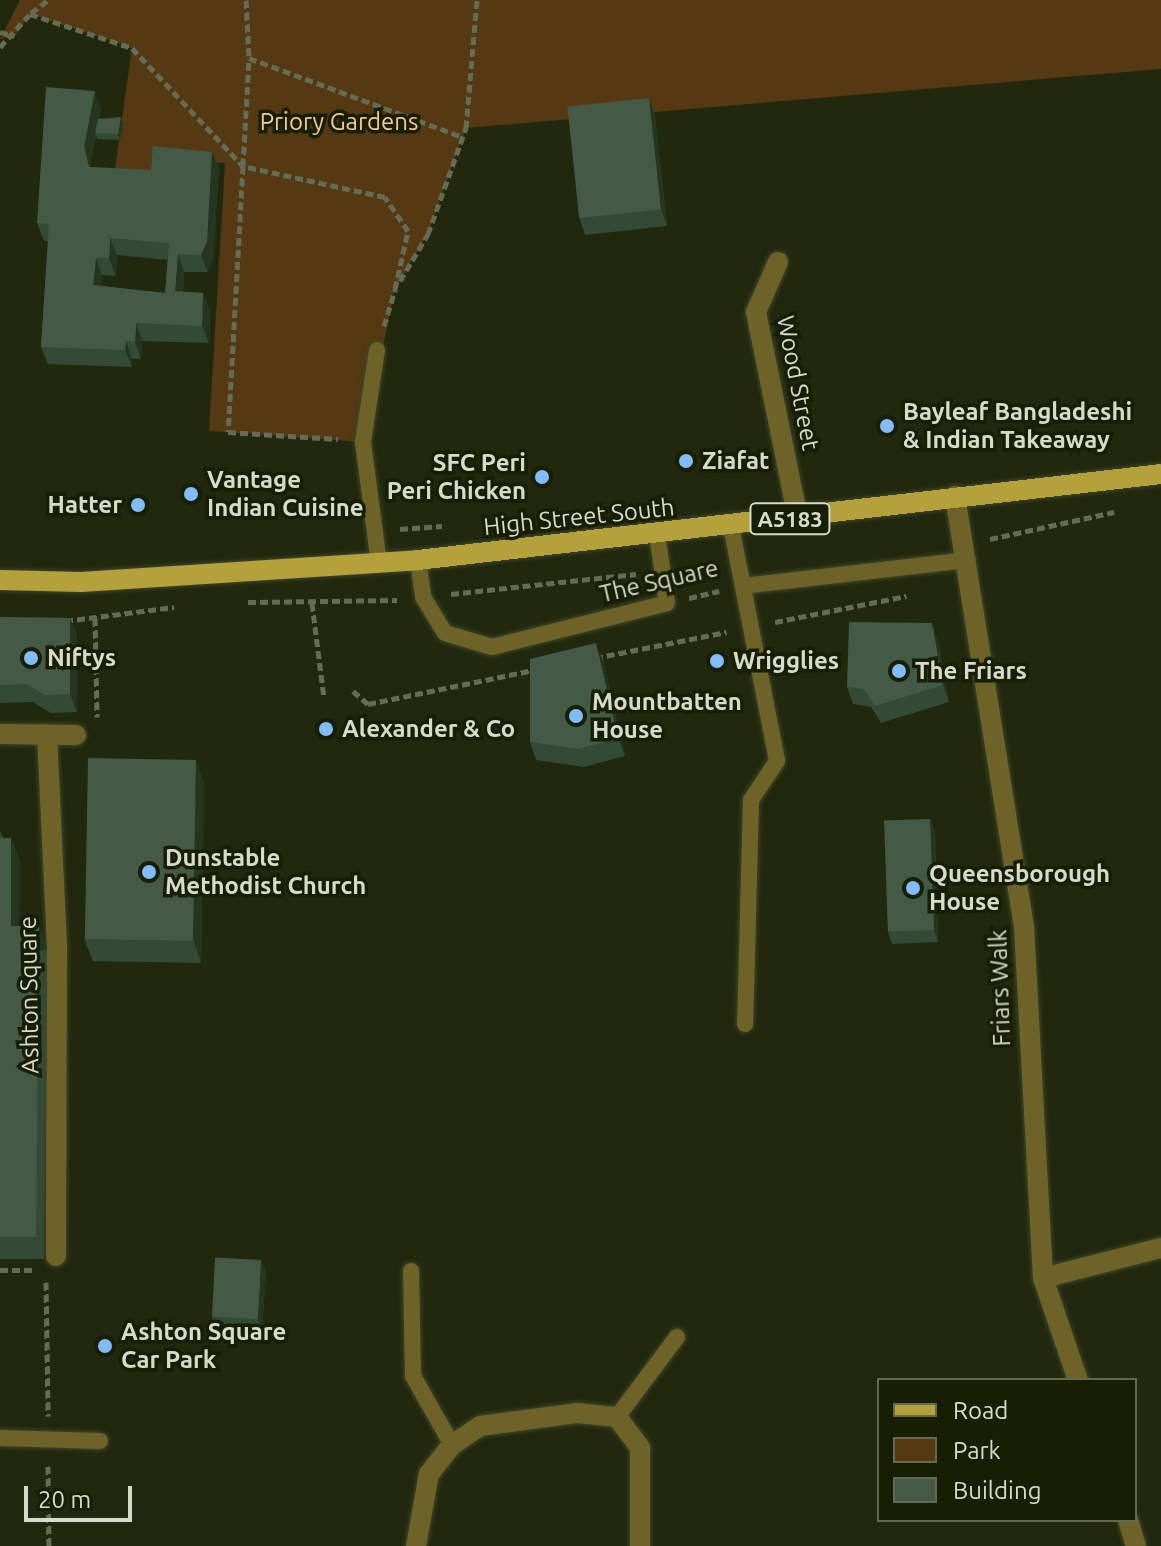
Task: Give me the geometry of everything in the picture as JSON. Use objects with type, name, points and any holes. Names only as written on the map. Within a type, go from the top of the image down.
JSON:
[{"type":"main road","name":"High Street South","points":[[0,580],[81,582],[418,560],[1161,474]]},
{"type":"street","name":"Wood Street","points":[[778,262],[756,312],[798,518]]},
{"type":"street","name":"Friars Walk","points":[[955,496],[1024,927],[1043,1278],[1077,1378]]},
{"type":"street","points":[[0,734],[76,735]]},
{"type":"street","name":"Ashton Square","points":[[47,734],[57,948],[56,1256]]},
{"type":"street","points":[[1043,1278],[1161,1248]]},
{"type":"street","points":[[416,1546],[429,1474],[452,1445],[480,1426],[578,1413],[617,1417],[640,1448],[640,1546]]},
{"type":"street","points":[[1129,1522],[1136,1546]]},
{"type":"lane","points":[[377,350],[363,442],[379,563]]},
{"type":"lane","points":[[731,526],[777,761],[751,800],[745,1024]]},
{"type":"lane","points":[[657,534],[667,603]]},
{"type":"lane","name":"The Square","points":[[418,560],[423,597],[445,633],[492,647],[667,603]]},
{"type":"lane","name":"The Square","points":[[743,586],[967,560]]},
{"type":"lane","points":[[411,1271],[413,1376],[452,1445]]},
{"type":"lane","points":[[617,1417],[677,1337]]},
{"type":"lane","points":[[0,1438],[100,1441]]},
{"type":"path","points":[[0,47],[15,36],[30,14],[48,0]]},
{"type":"path","points":[[246,0],[249,58],[228,432],[363,442]]},
{"type":"path","points":[[395,289],[428,234],[462,137],[477,0]]},
{"type":"path","points":[[30,14],[132,48],[243,166],[385,197],[408,231],[377,350]]},
{"type":"path","points":[[0,32],[15,36]]},
{"type":"path","points":[[249,58],[462,137]]},
{"type":"path","points":[[984,540],[1114,512]]},
{"type":"path","points":[[682,571],[724,567]]},
{"type":"path","points":[[435,596],[645,573]]},
{"type":"path","name":"The Square","points":[[667,603],[743,586]]},
{"type":"path","points":[[589,659],[918,594]]},
{"type":"path","points":[[235,601],[312,605],[403,600]]},
{"type":"path","points":[[54,621],[188,605]]},
{"type":"path","points":[[312,605],[324,698]]},
{"type":"path","points":[[95,618],[97,732]]},
{"type":"path","points":[[353,691],[368,704],[545,668]]},
{"type":"path","points":[[0,1270],[46,1270],[49,1546]]},
{"type":"green space","name":"Priory Gardens","points":[[20,0],[1161,0],[1161,69],[466,128],[428,234],[395,289],[363,442],[209,431],[225,163],[156,159],[155,179],[114,175],[132,48],[30,14],[15,36],[0,39]]},
{"type":"building","points":[[46,87],[95,91],[84,147],[89,167],[151,170],[153,146],[212,152],[207,242],[201,255],[178,254],[175,291],[203,293],[202,326],[136,323],[135,342],[126,341],[125,350],[41,347],[49,224],[37,223]],"holes":[[[110,238],[169,243],[165,293],[93,285],[96,258],[109,258]]]},
{"type":"building","points":[[649,98],[661,209],[579,218],[567,107]]},
{"type":"building","points":[[121,117],[118,134],[95,133],[98,119]]},
{"type":"building","points":[[0,617],[70,618],[70,694],[45,695],[27,684],[0,685]]},
{"type":"building","name":"The Friars","points":[[849,622],[932,623],[943,685],[875,706],[864,689],[847,687]]},
{"type":"building","name":"Mountbatten House","points":[[596,643],[618,738],[578,749],[530,742],[530,659]]},
{"type":"building","name":"Dunstable Methodist Church","points":[[88,758],[196,760],[193,941],[85,939]]},
{"type":"building","name":"Queensborough House","points":[[930,819],[934,930],[888,932],[884,821]]},
{"type":"building","points":[[0,838],[11,838],[11,926],[39,926],[36,1237],[0,1237]]},
{"type":"building","points":[[215,1258],[261,1260],[258,1319],[212,1317]]},
{"type":"place","name":"Bayleaf Bangladeshi & Indian Takeaway","points":[[887,426]]},
{"type":"place","name":"Ziafat","points":[[686,461]]},
{"type":"place","name":"SFC Peri Peri Chicken","points":[[542,477]]},
{"type":"place","name":"Vantage Indian Cuisine","points":[[191,494]]},
{"type":"place","name":"Hatter","points":[[138,505]]},
{"type":"place","name":"Niftys","points":[[31,658]]},
{"type":"place","name":"Wrigglies","points":[[717,661]]},
{"type":"place","name":"The Friars","points":[[899,671]]},
{"type":"place","name":"Mountbatten House","points":[[576,716]]},
{"type":"place","name":"Alexander & Co","points":[[326,729]]},
{"type":"place","name":"Dunstable Methodist Church","points":[[149,872]]},
{"type":"place","name":"Queensborough House","points":[[913,888]]},
{"type":"place","name":"Ashton Square Car Park","points":[[105,1346]]}]
